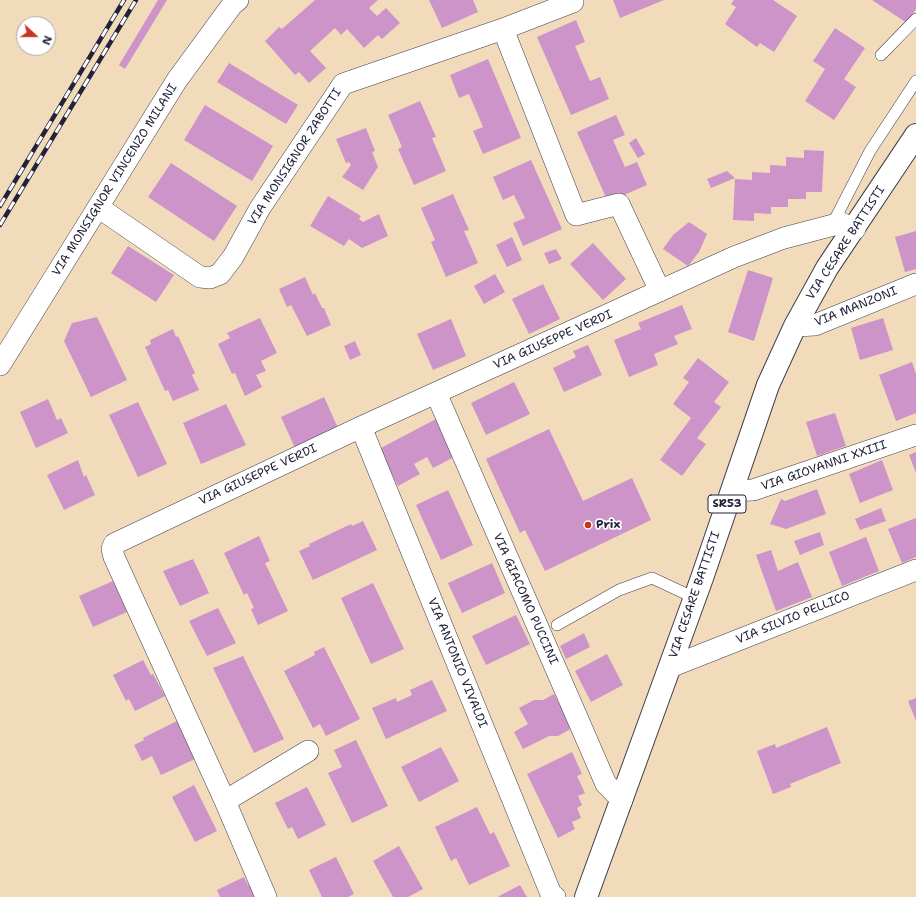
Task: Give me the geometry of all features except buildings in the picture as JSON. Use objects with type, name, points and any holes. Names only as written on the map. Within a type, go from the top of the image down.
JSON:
[{"type":"main road","name":"VIA CESARE BATTISTI","points":[[586,897],[695,598],[768,385],[795,326],[827,268],[855,229],[916,134]]},
{"type":"street","name":"VIA MONSIGNOR VINCENZO MILANI","points":[[0,365],[177,80],[232,5],[238,0]]},
{"type":"street","name":"VIA MONSIGNOR ZABOTTI","points":[[98,207],[200,277],[210,278],[220,274],[233,257],[260,208],[343,84],[504,29],[573,1]]},
{"type":"street","points":[[504,29],[576,215],[619,204],[660,291]]},
{"type":"street","name":"VIA GIUSEPPE VERDI","points":[[266,897],[225,801],[112,549],[114,544],[361,426],[734,257],[784,238],[832,225],[841,223],[855,229]]},
{"type":"street","name":"VIA MANZONI","points":[[795,326],[815,325],[916,284]]},
{"type":"street","name":"VIA GIACOMO PUCCINI","points":[[436,393],[606,784],[622,800]]},
{"type":"street","name":"VIA ANTONIO VIVALDI","points":[[361,426],[551,894],[555,897]]},
{"type":"street","name":"VIA GIOVANNI XXIII","points":[[732,491],[753,490],[916,435]]},
{"type":"street","name":"VIA SILVIO PELLICO","points":[[670,667],[916,570]]},
{"type":"street","points":[[225,801],[308,750]]},
{"type":"lane","points":[[882,55],[916,19]]},
{"type":"lane","points":[[832,225],[870,151],[916,81]]},
{"type":"lane","points":[[557,625],[619,590],[652,578],[695,598]]},
{"type":"railway","points":[[0,206],[124,0]]},
{"type":"railway","points":[[0,225],[136,0]]},
{"type":"place","name":"Prix","points":[[588,525]]}]
